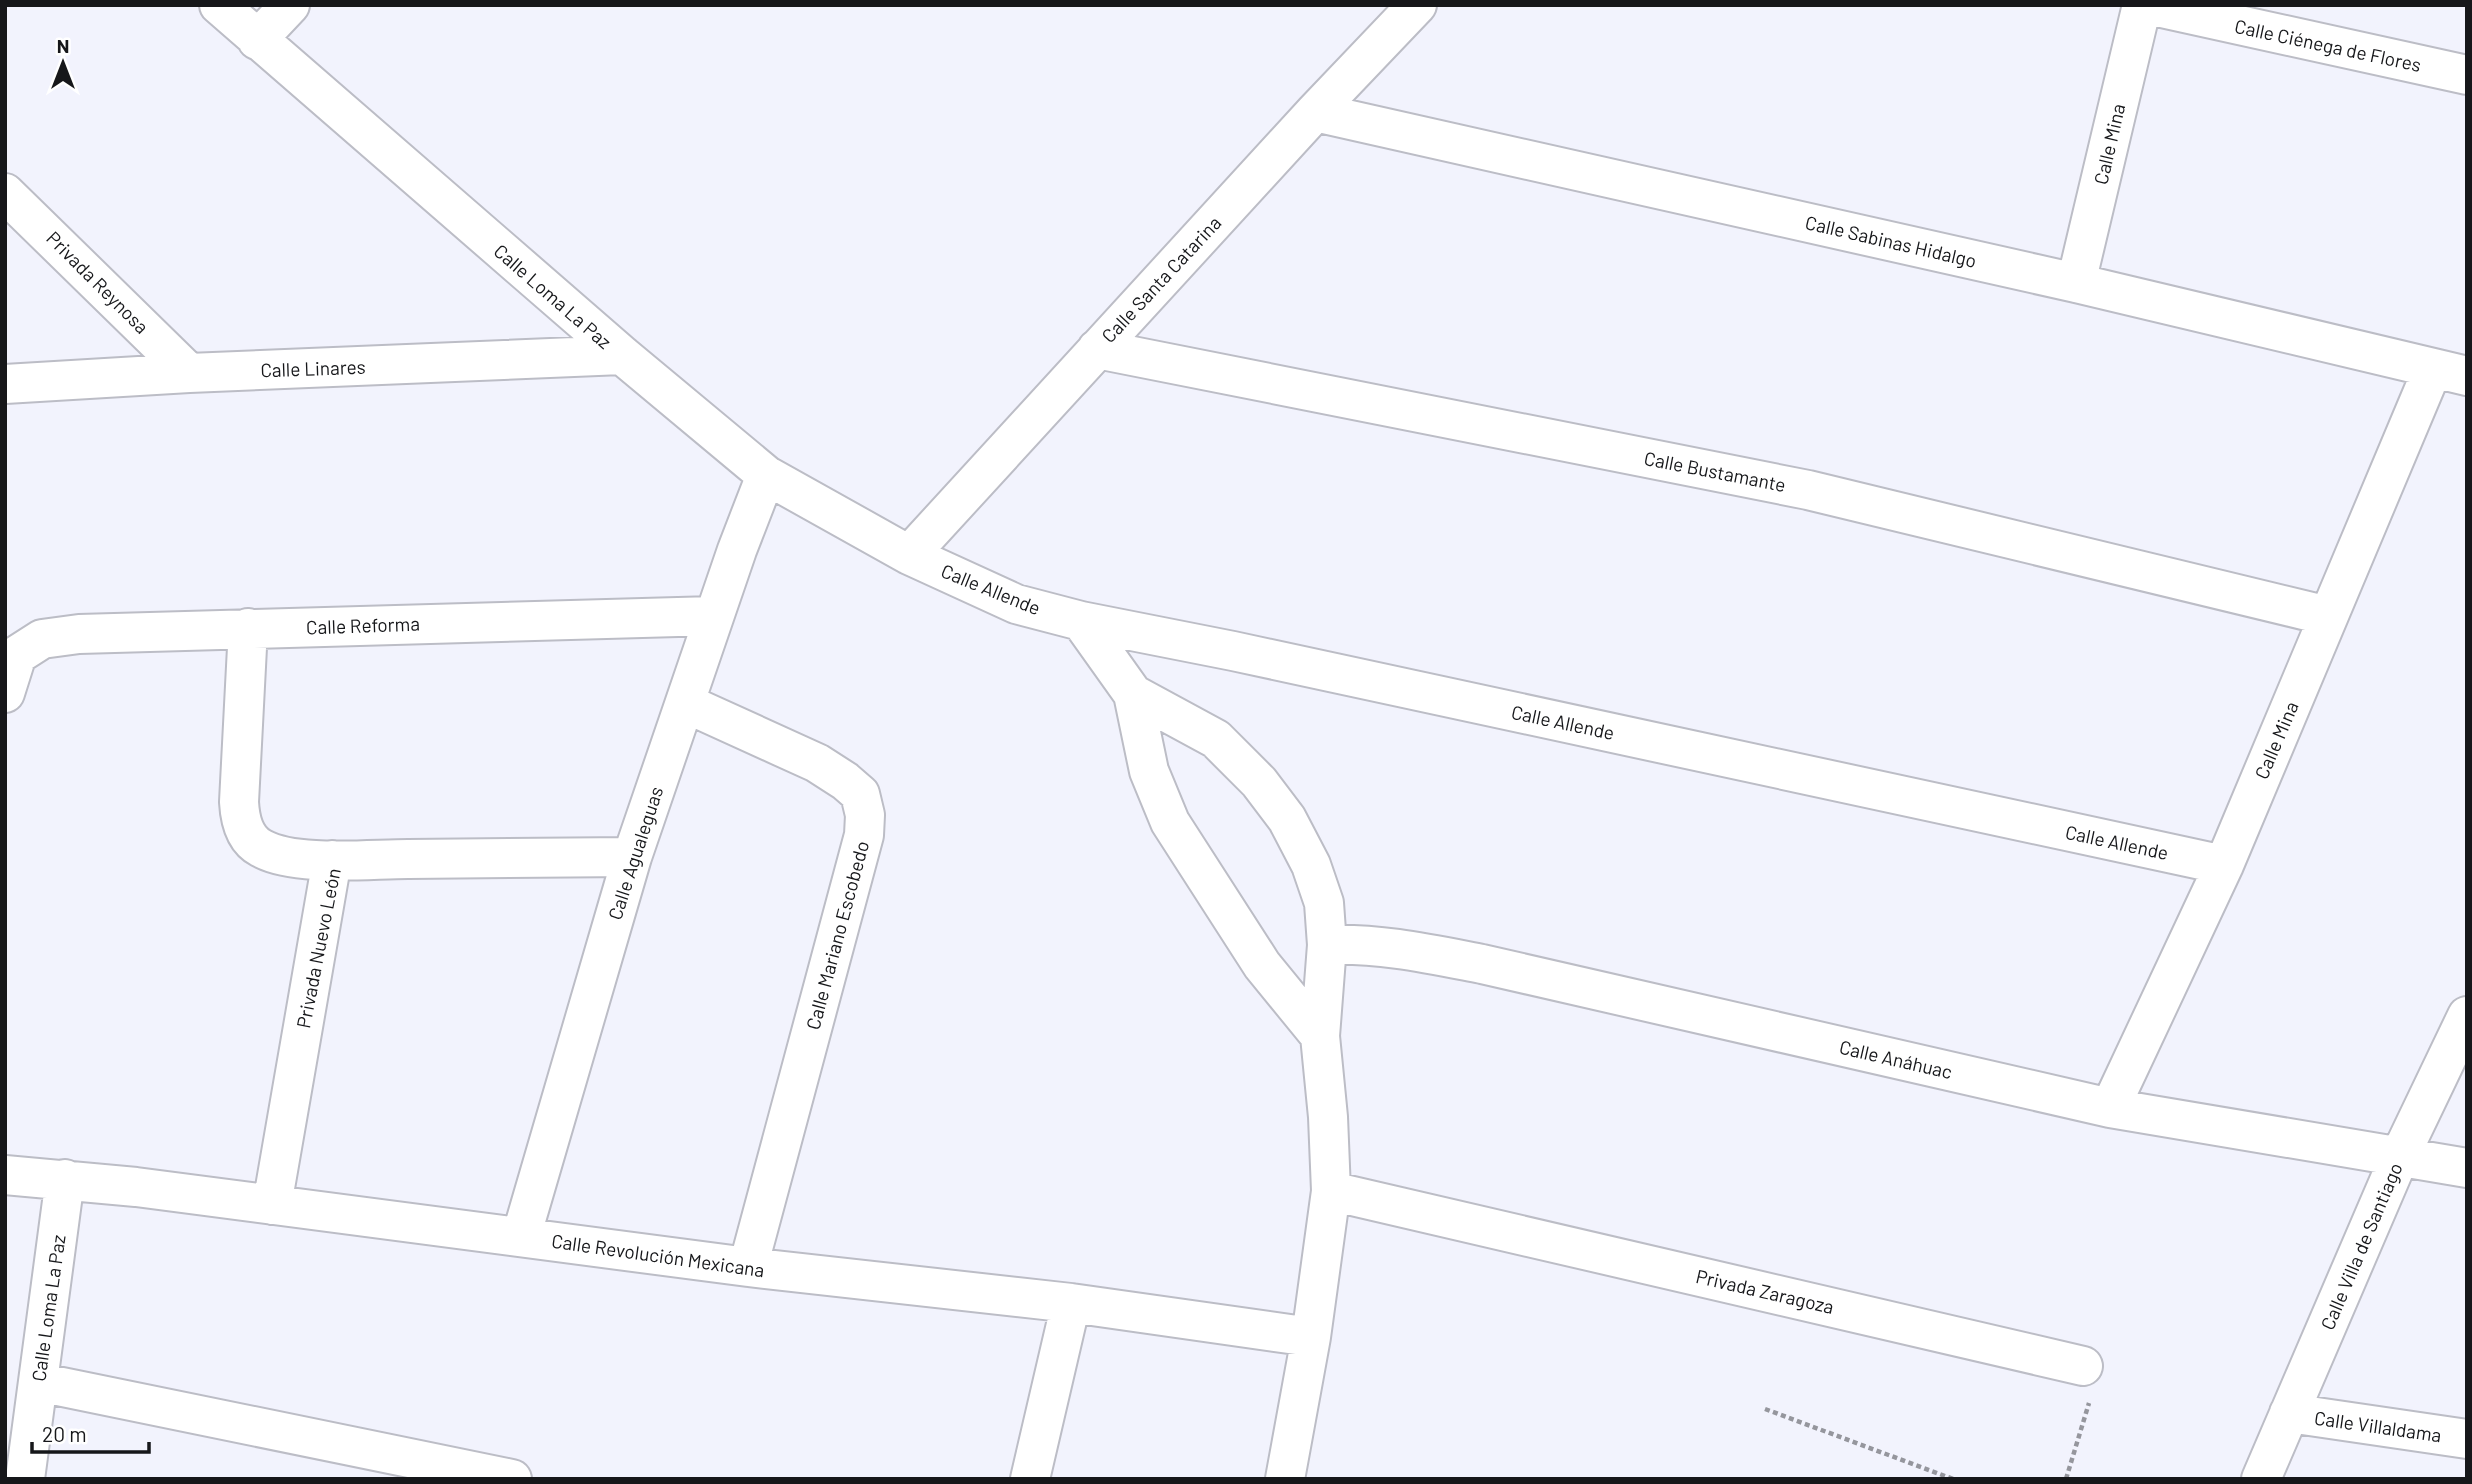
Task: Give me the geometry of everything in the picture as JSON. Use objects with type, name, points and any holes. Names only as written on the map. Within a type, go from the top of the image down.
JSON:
[{"type":"street","name":"Calle Loma La Paz","points":[[219,5],[622,355],[766,475],[909,555]]},
{"type":"street","points":[[257,40],[290,5]]},
{"type":"street","name":"Calle Santa Catarina","points":[[909,555],[1315,112],[1417,5]]},
{"type":"street","name":"Calle Mina","points":[[2076,283],[2142,5]]},
{"type":"street","name":"Calle Ciénega de Flores","points":[[2148,5],[2467,75]]},
{"type":"street","name":"Calle Sabinas Hidalgo","points":[[1315,112],[2076,283],[2450,372]]},
{"type":"street","name":"Privada Reynosa","points":[[5,193],[189,373]]},
{"type":"street","name":"Calle Bustamante","points":[[1097,349],[1808,489],[2328,616]]},
{"type":"street","name":"Calle Linares","points":[[5,384],[189,373],[622,355]]},
{"type":"street","name":"Calle Mina","points":[[2110,1108],[2224,865],[2328,616],[2450,372]]},
{"type":"street","name":"Calle Agualeguas","points":[[521,1237],[632,857],[714,616],[766,475]]},
{"type":"street","name":"Calle Allende","points":[[909,555],[1016,604],[1081,621],[1233,651],[2224,865]]},
{"type":"street","name":"Calle Reforma","points":[[5,693],[17,655],[42,639],[79,634],[714,616]]},
{"type":"street","points":[[1081,621],[1133,694],[1149,771],[1170,822],[1262,965],[1320,1037]]},
{"type":"street","points":[[248,628],[240,819],[245,832],[257,847],[278,856],[332,860]]},
{"type":"street","points":[[1133,694],[1216,739],[1259,782],[1287,819],[1311,865],[1324,903],[1327,945],[1320,1037],[1328,1117],[1331,1191],[1311,1337],[1285,1479]]},
{"type":"street","name":"Calle Mariano Escobedo","points":[[685,703],[817,763],[860,794],[865,815],[864,835],[748,1267]]},
{"type":"street","name":"Privada Nuevo León","points":[[272,1205],[332,860],[632,857]]},
{"type":"street","name":"Calle Anáhuac","points":[[1327,945],[1363,944],[1398,948],[1482,964],[2110,1108],[2467,1168]]},
{"type":"street","name":"Calle Villa de Santiago","points":[[2261,1479],[2399,1158],[2467,1016]]},
{"type":"street","name":"Calle Revolución Mexicana","points":[[5,1175],[65,1179],[748,1267],[1071,1303],[1311,1337]]},
{"type":"street","name":"Calle Loma La Paz","points":[[25,1479],[65,1179]]},
{"type":"street","name":"Privada Zaragoza","points":[[1331,1191],[2083,1366]]},
{"type":"street","points":[[1030,1479],[1071,1303]]},
{"type":"street","points":[[38,1382],[512,1479]]},
{"type":"street","name":"Calle Villaldama","points":[[2289,1413],[2467,1439]]},
{"type":"path","points":[[2066,1479],[2089,1402],[2089,1380],[2083,1366]]},
{"type":"path","points":[[1765,1409],[1953,1479]]}]
